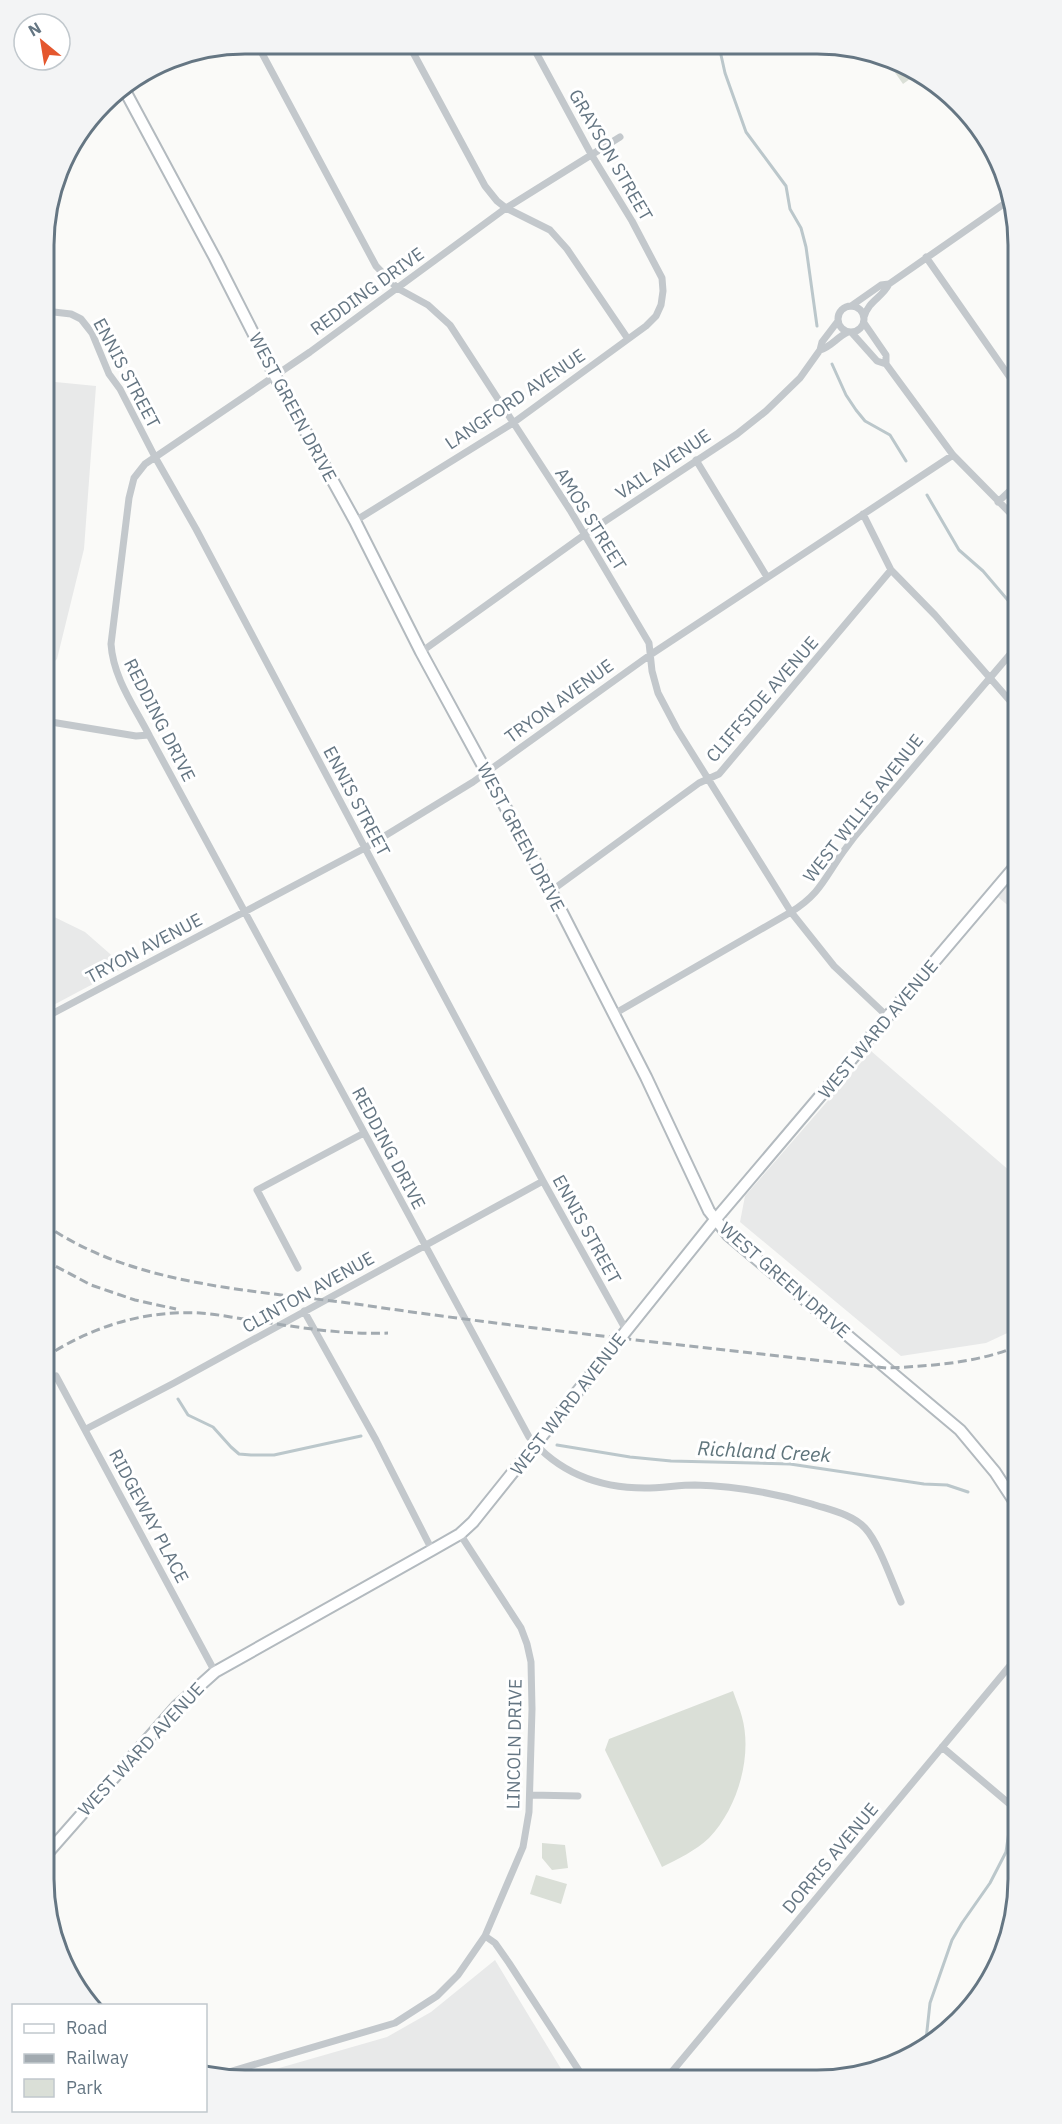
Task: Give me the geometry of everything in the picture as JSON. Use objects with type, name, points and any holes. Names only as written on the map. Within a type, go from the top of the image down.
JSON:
[{"type":"main road","name":"WEST GREEN DRIVE","points":[[127,95],[275,376],[356,521],[421,652],[550,891],[614,1014],[709,1211],[728,1235],[960,1430],[995,1472],[1008,1492]]},
{"type":"main road","name":"WEST WARD AVENUE","points":[[54,1846],[177,1706],[215,1672],[460,1534],[474,1522],[715,1220],[1008,875]]},
{"type":"street","name":"AMOS STREET","points":[[261,54],[376,266],[397,288],[428,304],[450,325],[570,510],[650,643],[652,671],[658,693],[677,729],[790,912],[834,966],[888,1017]]},
{"type":"street","points":[[414,54],[485,186],[506,208],[550,230],[567,249],[628,339]]},
{"type":"street","name":"GRAYSON STREET","points":[[537,54],[591,154],[632,221],[662,280]]},
{"type":"street","name":"REDDING DRIVE","points":[[535,1445],[149,735],[115,670],[111,644],[131,487],[145,464],[310,352],[506,208],[620,137]]},
{"type":"street","points":[[1003,204],[889,284],[881,285],[851,306],[842,309],[838,321],[841,328],[850,332],[877,361],[886,364],[953,455],[1008,512]]},
{"type":"street","points":[[926,257],[1008,375]]},
{"type":"street","name":"LANGFORD AVENUE","points":[[356,521],[513,423],[628,339],[656,316],[662,305],[662,280]]},
{"type":"street","points":[[850,332],[860,329],[871,303],[886,291],[889,284]]},
{"type":"street","points":[[851,306],[860,309],[864,320],[886,355],[886,364]]},
{"type":"street","name":"ENNIS STREET","points":[[54,312],[71,314],[87,325],[109,374],[120,389],[196,529],[543,1181],[626,1330]]},
{"type":"street","name":"VAIL AVENUE","points":[[421,652],[584,535],[736,434],[766,411],[800,378],[838,321]]},
{"type":"street","name":"VAIL AVENUE","points":[[820,350],[828,348],[838,337],[850,332]]},
{"type":"street","name":"TRYON AVENUE","points":[[54,1013],[365,848],[486,772],[650,655],[953,455]]},
{"type":"street","points":[[696,460],[767,577]]},
{"type":"street","points":[[998,502],[1008,492]]},
{"type":"street","points":[[863,514],[891,570],[936,615],[1008,698]]},
{"type":"street","name":"CLIFFSIDE AVENUE","points":[[550,891],[708,779],[719,774],[891,570]]},
{"type":"street","name":"WEST WILLIS AVENUE","points":[[614,1014],[809,899],[822,886],[843,852],[866,823],[1008,657]]},
{"type":"street","points":[[54,722],[136,736],[149,735]]},
{"type":"street","points":[[298,1268],[257,1190],[364,1133]]},
{"type":"street","name":"CLINTON AVENUE","points":[[86,1429],[543,1181]]},
{"type":"street","points":[[304,1311],[376,1440],[432,1550]]},
{"type":"street","name":"RIDGEWAY PLACE","points":[[56,1376],[215,1672]]},
{"type":"street","points":[[535,1445],[551,1459],[587,1480],[621,1487],[694,1485],[745,1488],[793,1499],[852,1518],[866,1528],[901,1602]]},
{"type":"street","name":"LINCOLN DRIVE","points":[[238,2069],[395,2023],[436,1996],[458,1975],[485,1936],[523,1847],[531,1795],[531,1662],[521,1628],[460,1534]]},
{"type":"street","name":"DORRIS AVENUE","points":[[673,2070],[1008,1668]]},
{"type":"street","points":[[942,1747],[1008,1803]]},
{"type":"street","points":[[531,1795],[578,1796]]},
{"type":"street","points":[[485,1936],[495,1943],[509,1963],[579,2070]]},
{"type":"shaded area","points":[[54,382],[96,386],[84,549],[57,659],[54,662]]},
{"type":"shaded area","points":[[1008,885],[1008,906],[998,897]]},
{"type":"shaded area","points":[[54,917],[85,932],[125,967],[54,1005]]},
{"type":"shaded area","points":[[871,1051],[1008,1169],[1008,1333],[986,1343],[901,1356],[740,1222],[745,1196]]},
{"type":"shaded area","points":[[495,1960],[562,2070],[272,2070],[387,2037],[431,2012]]},
{"type":"green space","points":[[893,70],[910,79],[903,84]]},
{"type":"green space","points":[[733,1691],[745,1732],[744,1765],[735,1798],[719,1826],[709,1838],[692,1851],[662,1867],[605,1750],[609,1739]]},
{"type":"green space","points":[[542,1843],[565,1845],[568,1868],[552,1870],[542,1858]]},
{"type":"green space","points":[[536,1875],[567,1884],[561,1904],[530,1894]]},
{"type":"waterway","points":[[721,54],[725,73],[746,132],[786,186],[790,209],[801,228],[806,247],[817,326]]},
{"type":"waterway","points":[[832,364],[846,395],[856,410],[865,421],[890,435],[906,461]]},
{"type":"waterway","points":[[927,495],[959,550],[983,571],[1008,600]]},
{"type":"waterway","name":"Richland Creek","points":[[178,1399],[188,1415],[213,1427],[239,1454],[274,1455],[361,1436]]},
{"type":"waterway","name":"Richland Creek","points":[[557,1445],[671,1461],[790,1464],[924,1484],[947,1485],[968,1492]]},
{"type":"waterway","points":[[926,2036],[930,2003],[952,1940],[990,1883],[1006,1852],[1008,1838]]},
{"type":"railway","points":[[54,1230],[78,1245],[115,1261],[194,1282],[489,1322],[887,1368],[937,1365],[970,1360],[1008,1350]]},
{"type":"railway","points":[[54,1265],[91,1285],[135,1300],[176,1309]]},
{"type":"railway","points":[[54,1352],[99,1329],[158,1314],[213,1314],[336,1332],[388,1333]]}]
